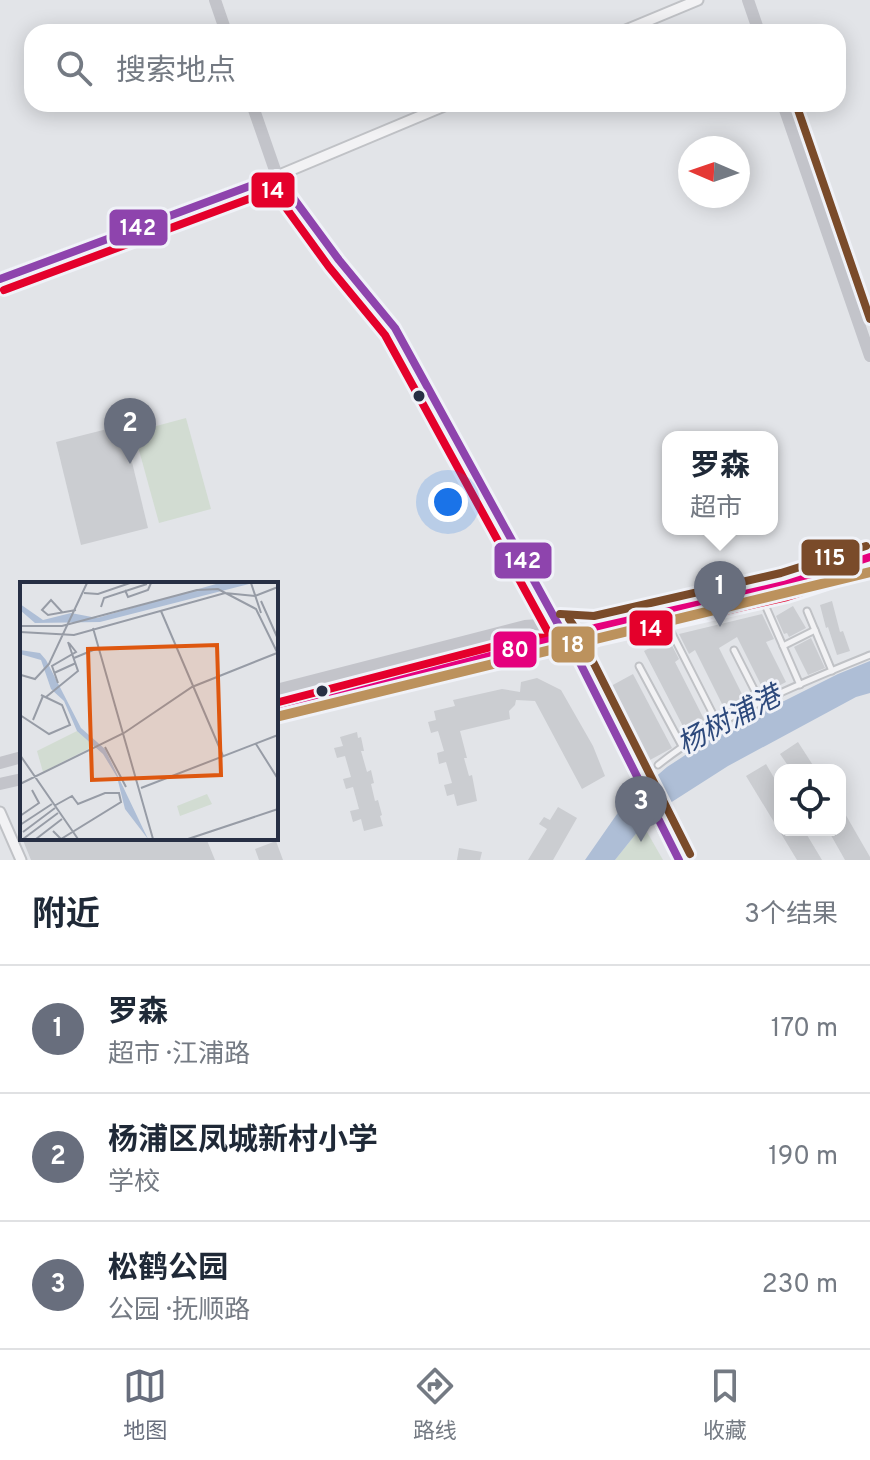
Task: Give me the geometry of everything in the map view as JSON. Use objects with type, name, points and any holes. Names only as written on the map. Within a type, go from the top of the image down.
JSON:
[{"type":"street","points":[[215,0],[223,24]]},
{"type":"street","points":[[640,24],[698,0]]},
{"type":"street","points":[[748,0],[756,24]]},
{"type":"street","points":[[255,112],[277,176],[339,260],[395,328],[563,631],[679,860]]},
{"type":"street","points":[[0,279],[277,176],[430,112]]},
{"type":"street","points":[[786,112],[870,356]]},
{"type":"street","points":[[278,712],[563,631],[595,628],[759,591],[870,557]]},
{"type":"street","points":[[278,689],[525,626],[538,625],[563,631]]},
{"type":"street","points":[[0,763],[20,758]]},
{"type":"street","points":[[0,784],[20,779]]},
{"type":"street","points":[[0,812],[21,860]]},
{"type":"lane","points":[[759,591],[800,685]]},
{"type":"lane","points":[[807,611],[832,671]]},
{"type":"lane","points":[[662,613],[718,724]]},
{"type":"lane","points":[[783,646],[815,630]]},
{"type":"lane","points":[[734,650],[761,703]]},
{"type":"lane","points":[[658,765],[718,724],[870,655]]},
{"type":"lane","points":[[639,666],[682,746]]},
{"type":"shaded area","points":[[186,418],[211,509],[159,523],[134,432]]},
{"type":"shaded area","points":[[643,825],[663,860],[615,860]]},
{"type":"water","name":"杨树浦港","points":[[870,661],[870,693],[856,697],[728,766],[667,805],[643,825],[615,860],[585,860],[624,804],[667,767],[713,737]]},
{"type":"pier","points":[[652,778],[667,808],[644,827],[629,797]]},
{"type":"building","points":[[123,425],[148,528],[81,545],[56,442]]},
{"type":"building","points":[[832,601],[840,632],[843,631],[850,651],[837,655],[820,605]]},
{"type":"building","points":[[793,606],[806,628],[789,637],[787,633],[784,634],[776,616]]},
{"type":"building","points":[[762,614],[774,639],[766,642],[786,682],[765,693],[737,637],[719,648],[746,702],[726,712],[695,650],[689,654],[679,634]]},
{"type":"building","points":[[668,638],[679,659],[675,662],[707,725],[688,736],[644,651]]},
{"type":"building","points":[[811,638],[825,668],[808,675],[794,647]]},
{"type":"building","points":[[633,674],[672,748],[650,760],[611,686]]},
{"type":"building","points":[[537,678],[561,690],[593,746],[605,776],[582,789],[535,701],[516,700],[509,711],[510,719],[460,731],[467,758],[464,758],[469,776],[472,775],[477,801],[457,806],[454,794],[447,796],[444,785],[452,783],[446,762],[439,764],[437,753],[444,751],[438,731],[431,733],[428,722],[436,720],[434,711],[455,706],[453,700],[502,689],[520,692],[521,682]]},
{"type":"building","points":[[357,732],[358,738],[361,737],[367,772],[371,770],[374,783],[371,784],[383,826],[364,831],[361,819],[353,822],[350,811],[359,809],[353,787],[346,789],[343,779],[351,777],[345,756],[337,758],[334,748],[343,746],[340,737]]},
{"type":"building","points":[[798,742],[812,764],[787,764],[780,754]]},
{"type":"building","points":[[766,764],[774,778],[774,822],[746,776]]},
{"type":"building","points":[[558,807],[577,818],[553,860],[528,860],[547,829],[539,824],[544,817],[550,820]]},
{"type":"building","points":[[846,815],[870,860],[845,860],[831,836],[846,836]]},
{"type":"building","points":[[782,836],[808,836],[822,860],[797,860]]},
{"type":"building","points":[[23,840],[207,840],[215,860],[31,860]]},
{"type":"building","points":[[276,841],[283,860],[259,860],[255,849]]},
{"type":"building","points":[[459,848],[482,852],[480,860],[457,860]]},
{"type":"transit line","name":"115","points":[[799,112],[870,319]]},
{"type":"transit line","name":"142","points":[[277,176],[339,260],[395,328],[567,637],[679,860]]},
{"type":"transit line","name":"142","points":[[0,279],[277,176]]},
{"type":"transit line","name":"14","points":[[4,290],[273,190],[329,267],[385,335],[548,632],[561,647],[570,649],[787,597],[870,570]]},
{"type":"transit line","name":"115","points":[[560,614],[594,616],[781,573],[866,546]]},
{"type":"transit line","name":"80","points":[[278,712],[595,628],[784,585],[870,557]]},
{"type":"transit line","name":"18","points":[[278,717],[870,572]]},
{"type":"transit line","name":"115","points":[[569,619],[690,854]]},
{"type":"transit line","name":"14","points":[[279,702],[530,637],[587,640]]},
{"type":"place","name":"杨浦区凤城新村小学","points":[[130,464]]},
{"type":"place","name":"罗森","points":[[720,627]]},
{"type":"place","name":"松鹤公园","points":[[641,842]]}]
